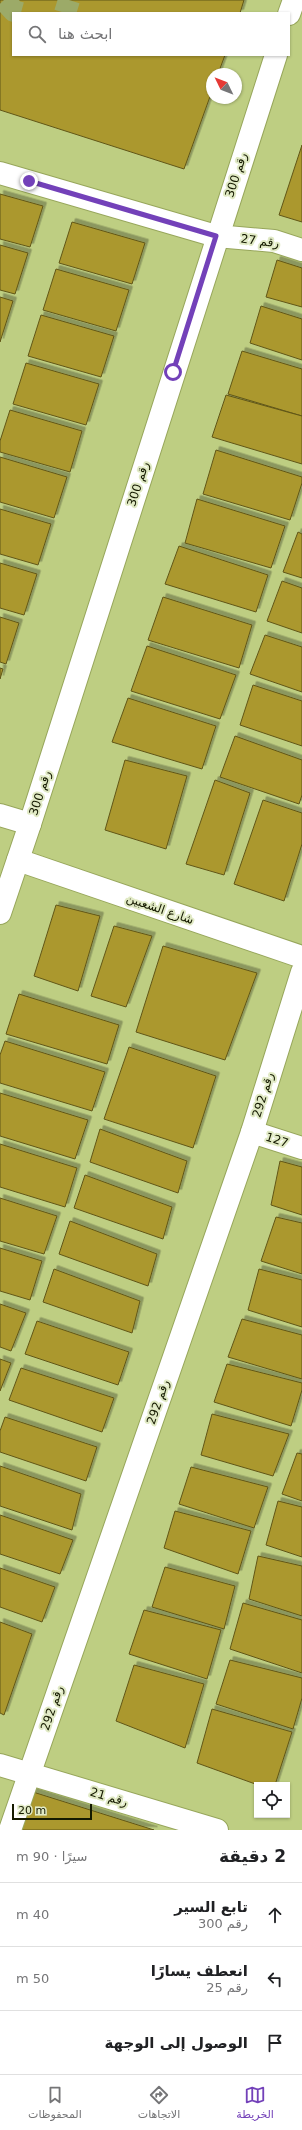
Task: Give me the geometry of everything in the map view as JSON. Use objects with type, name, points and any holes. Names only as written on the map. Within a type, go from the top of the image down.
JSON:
[{"type":"street","points":[[290,12],[294,0]]},
{"type":"street","name":"رقم 300","points":[[0,913],[30,824],[216,236],[276,56]]},
{"type":"street","name":"رقم 27","points":[[0,173],[216,236],[274,241],[302,250]]},
{"type":"street","points":[[0,815],[30,824]]},
{"type":"street","name":"شارع الشعبين","points":[[18,860],[302,957]]},
{"type":"street","name":"رقم 292","points":[[10,1830],[252,1132],[302,972]]},
{"type":"street","name":"127","points":[[252,1132],[302,1148]]},
{"type":"street","name":"رقم 21","points":[[0,1765],[217,1830]]},
{"type":"building","points":[[0,0],[244,0],[240,12],[12,12],[12,56],[225,56],[220,68],[206,68],[206,104],[207,104],[184,169],[0,110]]},
{"type":"building","points":[[302,145],[302,222],[279,215]]},
{"type":"building","points":[[0,194],[43,206],[30,247],[0,239]]},
{"type":"building","points":[[72,222],[145,243],[132,284],[59,263]]},
{"type":"building","points":[[0,245],[28,253],[15,294],[0,290]]},
{"type":"building","points":[[277,260],[302,268],[302,307],[266,297]]},
{"type":"building","points":[[56,269],[129,290],[116,331],[43,310]]},
{"type":"building","points":[[0,297],[13,301],[0,342]]},
{"type":"building","points":[[261,306],[302,319],[302,360],[250,343]]},
{"type":"building","points":[[41,315],[114,336],[101,377],[28,356]]},
{"type":"building","points":[[242,351],[302,369],[302,416],[228,394]]},
{"type":"building","points":[[26,363],[99,384],[86,425],[13,404]]},
{"type":"building","points":[[226,395],[302,416],[302,464],[212,437]]},
{"type":"building","points":[[10,410],[82,431],[70,472],[0,452],[0,441]]},
{"type":"building","points":[[216,450],[302,477],[302,483],[290,520],[203,494]]},
{"type":"building","points":[[0,457],[67,477],[54,518],[0,502]]},
{"type":"building","points":[[197,499],[285,526],[271,568],[185,543]]},
{"type":"building","points":[[0,509],[51,524],[38,565],[0,554]]},
{"type":"building","points":[[298,532],[302,534],[302,578],[283,572]]},
{"type":"building","points":[[179,546],[268,575],[256,612],[165,584]]},
{"type":"building","points":[[0,563],[37,574],[24,615],[0,608]]},
{"type":"building","points":[[282,581],[302,588],[302,633],[267,621]]},
{"type":"building","points":[[163,597],[252,625],[239,668],[148,640]]},
{"type":"building","points":[[0,617],[19,623],[6,664],[0,662]]},
{"type":"building","points":[[265,635],[302,647],[302,692],[250,674]]},
{"type":"building","points":[[147,646],[236,675],[220,719],[131,691]]},
{"type":"building","points":[[0,668],[3,669],[0,679]]},
{"type":"building","points":[[253,685],[302,701],[302,746],[240,725]]},
{"type":"building","points":[[128,698],[216,726],[202,769],[112,742]]},
{"type":"building","points":[[235,736],[302,760],[302,795],[299,804],[220,777]]},
{"type":"building","points":[[125,760],[187,776],[166,849],[105,830]]},
{"type":"building","points":[[215,780],[250,793],[224,875],[186,864]]},
{"type":"building","points":[[263,800],[302,813],[302,844],[284,901],[234,884]]},
{"type":"building","points":[[56,905],[100,916],[78,991],[34,976]]},
{"type":"building","points":[[114,926],[152,936],[126,1007],[91,996]]},
{"type":"building","points":[[163,946],[257,973],[225,1060],[136,1032]]},
{"type":"building","points":[[19,994],[119,1025],[107,1064],[6,1034]]},
{"type":"building","points":[[5,1041],[105,1072],[92,1111],[0,1083],[0,1055]]},
{"type":"building","points":[[129,1047],[216,1076],[193,1148],[104,1119]]},
{"type":"building","points":[[0,1093],[88,1120],[75,1159],[0,1136]]},
{"type":"building","points":[[100,1129],[187,1161],[178,1193],[90,1162]]},
{"type":"building","points":[[0,1144],[77,1168],[65,1207],[0,1187]]},
{"type":"building","points":[[280,1161],[302,1167],[302,1215],[271,1205]]},
{"type":"building","points":[[85,1175],[172,1207],[163,1239],[74,1208]]},
{"type":"building","points":[[0,1198],[57,1216],[44,1254],[0,1241]]},
{"type":"building","points":[[276,1217],[302,1223],[302,1274],[261,1261]]},
{"type":"building","points":[[70,1221],[157,1254],[148,1286],[59,1254]]},
{"type":"building","points":[[0,1248],[42,1261],[30,1300],[0,1291]]},
{"type":"building","points":[[54,1269],[140,1301],[132,1333],[43,1302]]},
{"type":"building","points":[[259,1269],[302,1280],[302,1327],[248,1310]]},
{"type":"building","points":[[0,1304],[26,1313],[11,1351],[0,1347]]},
{"type":"building","points":[[242,1319],[302,1335],[302,1379],[228,1357]]},
{"type":"building","points":[[37,1321],[129,1352],[118,1385],[25,1354]]},
{"type":"building","points":[[0,1359],[11,1363],[0,1391]]},
{"type":"building","points":[[227,1364],[302,1383],[302,1390],[291,1426],[214,1402]]},
{"type":"building","points":[[21,1368],[114,1398],[102,1432],[9,1400]]},
{"type":"building","points":[[212,1414],[289,1434],[273,1476],[201,1455]]},
{"type":"building","points":[[5,1417],[97,1447],[86,1481],[0,1452],[0,1431]]},
{"type":"building","points":[[297,1453],[302,1454],[302,1501],[282,1494]]},
{"type":"building","points":[[0,1466],[81,1494],[72,1530],[0,1506]]},
{"type":"building","points":[[191,1467],[268,1487],[254,1528],[179,1504]]},
{"type":"building","points":[[278,1501],[302,1507],[302,1557],[266,1545]]},
{"type":"building","points":[[175,1511],[251,1531],[238,1574],[164,1548]]},
{"type":"building","points":[[0,1515],[73,1540],[60,1574],[0,1554]]},
{"type":"building","points":[[258,1556],[302,1566],[302,1616],[249,1599]]},
{"type":"building","points":[[165,1567],[235,1586],[224,1629],[152,1607]]},
{"type":"building","points":[[0,1568],[55,1587],[42,1622],[0,1607]]},
{"type":"building","points":[[243,1603],[302,1620],[302,1673],[230,1649]]},
{"type":"building","points":[[144,1610],[221,1630],[207,1679],[129,1654]]},
{"type":"building","points":[[0,1622],[32,1634],[4,1715],[0,1713]]},
{"type":"building","points":[[230,1660],[302,1678],[302,1698],[293,1729],[216,1704]]},
{"type":"building","points":[[134,1665],[204,1684],[185,1748],[116,1721]]},
{"type":"building","points":[[212,1709],[292,1732],[276,1782],[254,1782],[254,1784],[197,1763]]},
{"type":"building","points":[[33,1792],[154,1830],[20,1830]]},
{"type":"tunnel","points":[[4,0],[14,11],[18,12]]},
{"type":"tunnel","points":[[65,12],[69,0]]},
{"type":"route","points":[[29,181],[216,236],[173,372]]}]
